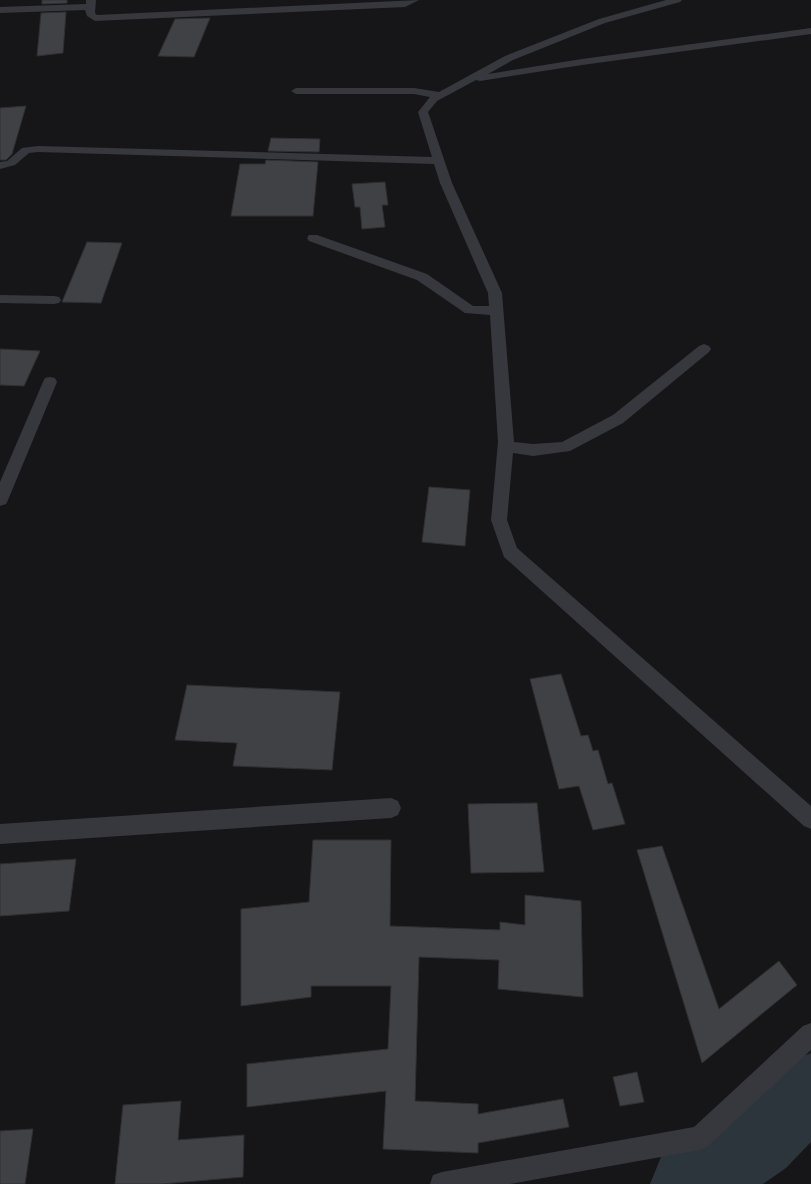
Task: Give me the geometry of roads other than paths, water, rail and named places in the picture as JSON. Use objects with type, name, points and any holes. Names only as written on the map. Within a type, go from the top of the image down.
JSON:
[{"type":"lane","points":[[0,10],[90,4],[90,14],[94,18],[405,4],[414,0]]},
{"type":"lane","points":[[677,0],[602,21],[509,58],[433,99],[423,112],[446,183],[495,293],[506,447],[499,520],[510,552],[811,819]]},
{"type":"lane","points":[[468,80],[589,61],[811,31]]},
{"type":"lane","points":[[296,91],[414,91],[440,95]]},
{"type":"lane","points":[[0,166],[11,162],[26,150],[38,149],[439,161]]},
{"type":"lane","points":[[313,238],[422,277],[470,310],[496,310]]},
{"type":"lane","points":[[0,299],[54,300]]},
{"type":"lane","points":[[506,447],[533,450],[565,447],[618,419],[704,349]]},
{"type":"lane","points":[[0,500],[50,382]]},
{"type":"lane","points":[[0,834],[391,808]]},
{"type":"lane","points":[[442,1184],[700,1138],[811,1034]]},
{"type":"waterway","points":[[688,1184],[708,1175],[760,1142],[811,1089]]}]
